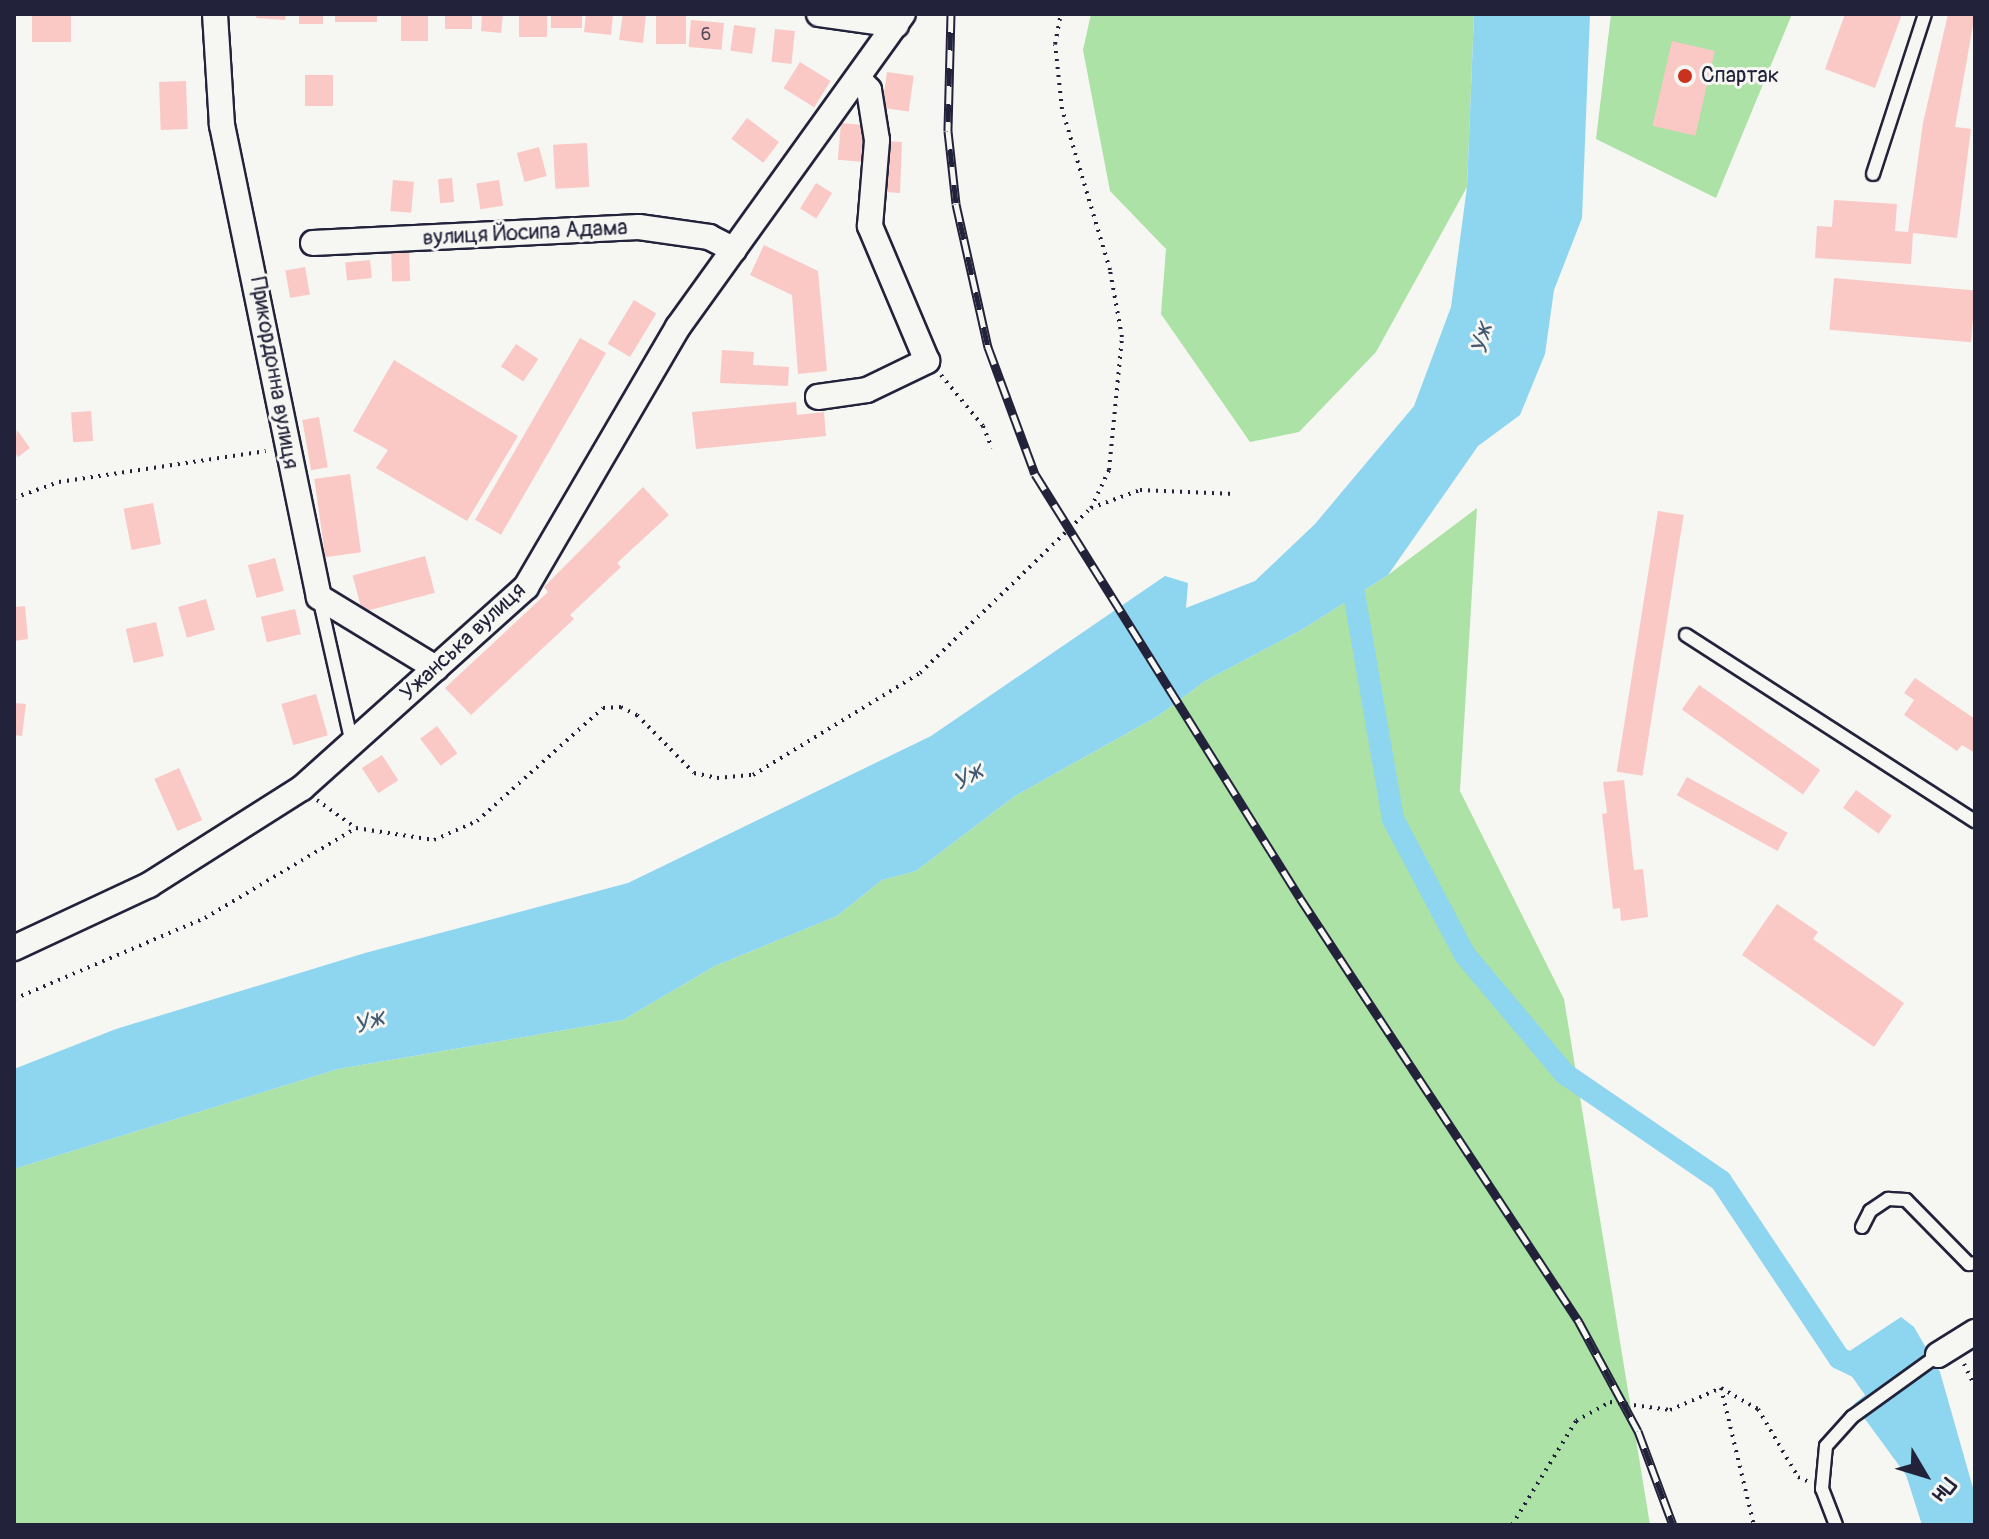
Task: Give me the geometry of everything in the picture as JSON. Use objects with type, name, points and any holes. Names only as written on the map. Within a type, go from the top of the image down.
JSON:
[{"type":"street","name":"Прикордонна вулиця","points":[[215,14],[222,125],[261,296],[288,454],[319,597]]},
{"type":"street","points":[[819,14],[899,20]]},
{"type":"street","name":"Ужанська вулиця","points":[[14,948],[149,885],[302,788],[526,587],[678,327],[899,20]]},
{"type":"street","points":[[818,397],[867,390],[927,361],[870,226],[877,140],[869,90],[858,78]]},
{"type":"street","name":"вулиця Йосипа Адама","points":[[313,243],[639,227],[709,237],[734,250]]},
{"type":"street","points":[[319,597],[436,668]]},
{"type":"street","points":[[1938,1355],[1975,1332]]},
{"type":"lane","points":[[1873,174],[1925,14]]},
{"type":"lane","points":[[319,597],[352,744]]},
{"type":"lane","points":[[1686,635],[1975,821]]},
{"type":"lane","points":[[1862,1227],[1870,1211],[1888,1199],[1906,1200],[1969,1264],[1975,1263]]},
{"type":"lane","points":[[1836,1525],[1822,1489],[1826,1446],[1852,1417],[1938,1355]]},
{"type":"path","points":[[302,788],[356,828],[434,840],[477,821],[603,708],[621,707],[637,715],[694,773],[717,778],[753,775],[920,673],[1091,508],[1109,470],[1122,337],[1110,270],[1062,109],[1055,44],[1061,14]]},
{"type":"path","points":[[927,361],[983,426],[992,448]]},
{"type":"path","points":[[14,498],[59,482],[265,451],[288,454]]},
{"type":"path","points":[[1091,508],[1140,490],[1235,494]]},
{"type":"path","points":[[14,999],[205,918],[356,828]]},
{"type":"path","points":[[1721,1388],[1758,1409],[1798,1477],[1822,1489]]},
{"type":"path","points":[[1512,1525],[1583,1413],[1610,1402],[1670,1410],[1721,1388]]},
{"type":"path","points":[[1721,1388],[1754,1525]]},
{"type":"green space","points":[[1091,14],[1474,14],[1467,187],[1376,352],[1299,432],[1250,442],[1161,314],[1166,249],[1110,191],[1083,50]]},
{"type":"green space","name":"Спартак","points":[[1611,14],[1792,14],[1716,198],[1596,139]]},
{"type":"green space","points":[[1477,508],[1460,791],[1564,999],[1650,1525],[14,1525],[14,1169],[338,1069],[623,1020],[715,966],[837,916],[882,880],[916,871],[1015,796],[1158,716],[1205,681],[1303,629],[1388,575]]},
{"type":"water","name":"Уж","points":[[1474,14],[1590,14],[1582,218],[1554,290],[1545,354],[1520,415],[1478,446],[1388,575],[1303,629],[1205,681],[1158,716],[1015,796],[916,871],[882,880],[837,916],[715,966],[623,1020],[338,1069],[14,1169],[14,1069],[116,1029],[365,953],[628,883],[931,736],[1165,576],[1188,583],[1186,608],[1255,581],[1315,524],[1414,406],[1451,307],[1467,187]]},
{"type":"water","points":[[1901,1317],[1914,1327],[1940,1372],[1975,1495],[1975,1525],[1922,1525],[1906,1475],[1854,1404],[1865,1395],[1839,1358]]},
{"type":"building","points":[[32,14],[71,14],[71,42],[32,42]]},
{"type":"building","points":[[257,14],[286,14],[285,20],[256,18]]},
{"type":"building","points":[[299,14],[323,14],[323,24],[299,24]]},
{"type":"building","points":[[335,14],[377,14],[377,22],[335,22]]},
{"type":"building","points":[[401,14],[428,14],[428,41],[401,41]]},
{"type":"building","points":[[445,14],[472,14],[472,29],[445,29]]},
{"type":"building","points":[[482,14],[503,14],[501,33],[481,31]]},
{"type":"building","points":[[519,14],[547,14],[547,37],[519,37]]},
{"type":"building","points":[[551,14],[582,14],[582,28],[551,28]]},
{"type":"building","points":[[586,14],[613,14],[611,35],[584,32]]},
{"type":"building","points":[[623,14],[646,14],[643,43],[619,40]]},
{"type":"building","points":[[656,14],[686,14],[686,44],[656,44]]},
{"type":"building","points":[[1845,14],[1902,14],[1875,88],[1825,69]]},
{"type":"building","points":[[1948,14],[1975,14],[1955,127],[1971,129],[1957,238],[1913,233],[1911,264],[1815,258],[1817,226],[1832,227],[1834,200],[1897,204],[1895,231],[1908,232],[1923,123]]},
{"type":"building","points":[[691,20],[724,23],[722,50],[689,47]]},
{"type":"building","points":[[734,25],[756,28],[752,54],[730,51]]},
{"type":"building","points":[[775,29],[795,31],[791,64],[772,62]]},
{"type":"building","points":[[1672,41],[1715,51],[1695,136],[1652,126]]},
{"type":"building","points":[[800,62],[831,81],[814,107],[784,88]]},
{"type":"building","points":[[887,72],[914,76],[909,111],[882,108]]},
{"type":"building","points":[[305,75],[333,75],[333,106],[305,106]]},
{"type":"building","points":[[186,81],[188,129],[161,130],[159,82]]},
{"type":"building","points":[[747,118],[779,142],[763,163],[731,139]]},
{"type":"building","points":[[841,123],[864,125],[861,162],[838,160]]},
{"type":"building","points":[[885,141],[902,142],[900,193],[874,191]]},
{"type":"building","points":[[587,143],[589,187],[555,189],[553,145]]},
{"type":"building","points":[[539,147],[547,176],[525,182],[517,153]]},
{"type":"building","points":[[452,178],[454,202],[440,203],[438,179]]},
{"type":"building","points":[[393,180],[414,182],[411,213],[390,211]]},
{"type":"building","points":[[499,180],[503,206],[480,209],[476,184]]},
{"type":"building","points":[[816,183],[832,193],[816,219],[800,208]]},
{"type":"building","points":[[764,245],[818,271],[827,371],[798,374],[792,295],[750,275]]},
{"type":"building","points":[[409,248],[410,281],[392,282],[391,249]]},
{"type":"building","points":[[370,260],[372,278],[347,281],[345,263]]},
{"type":"building","points":[[305,267],[310,295],[290,298],[285,270]]},
{"type":"building","points":[[1834,278],[1975,290],[1971,342],[1829,330]]},
{"type":"building","points":[[634,300],[656,313],[630,357],[608,344]]},
{"type":"building","points":[[580,338],[606,353],[501,535],[475,520]]},
{"type":"building","points":[[516,344],[538,359],[523,381],[501,366]]},
{"type":"building","points":[[722,350],[754,352],[753,365],[789,367],[788,386],[720,383]]},
{"type":"building","points":[[394,360],[518,436],[467,521],[376,468],[388,450],[353,431]]},
{"type":"building","points":[[796,402],[797,415],[824,412],[826,436],[696,449],[692,412]]},
{"type":"building","points":[[91,411],[93,441],[73,442],[71,412]]},
{"type":"building","points":[[319,417],[328,467],[311,470],[302,420]]},
{"type":"building","points":[[17,430],[30,448],[18,457],[14,451]]},
{"type":"building","points":[[350,474],[361,552],[325,557],[314,479]]},
{"type":"building","points":[[643,487],[669,515],[617,563],[621,567],[570,615],[574,619],[471,715],[445,688],[548,592],[544,587]]},
{"type":"building","points":[[153,503],[161,544],[132,550],[124,509]]},
{"type":"building","points":[[1658,511],[1684,515],[1642,776],[1617,772]]},
{"type":"building","points":[[425,556],[435,593],[362,612],[353,575]]},
{"type":"building","points":[[275,558],[284,591],[257,598],[248,565]]},
{"type":"building","points":[[206,599],[215,630],[187,638],[178,607]]},
{"type":"building","points":[[25,606],[28,639],[14,641],[14,607]]},
{"type":"building","points":[[295,609],[301,634],[267,642],[261,617]]},
{"type":"building","points":[[156,622],[164,656],[134,663],[126,629]]},
{"type":"building","points":[[1915,678],[1975,719],[1975,753],[1962,745],[1957,751],[1904,715],[1914,700],[1904,693]]},
{"type":"building","points":[[1699,685],[1820,770],[1803,794],[1682,710]]},
{"type":"building","points":[[316,694],[328,735],[293,745],[281,704]]},
{"type":"building","points":[[14,703],[26,704],[22,736],[14,735]]},
{"type":"building","points":[[437,726],[457,753],[441,766],[420,739]]},
{"type":"building","points":[[382,755],[398,780],[378,793],[362,768]]},
{"type":"building","points":[[179,768],[202,820],[178,831],[154,779]]},
{"type":"building","points":[[1687,777],[1788,833],[1777,851],[1677,795]]},
{"type":"building","points":[[1624,780],[1634,870],[1643,869],[1648,917],[1621,921],[1620,908],[1613,909],[1602,814],[1607,813],[1603,782]]},
{"type":"building","points":[[1856,790],[1892,816],[1879,834],[1843,808]]},
{"type":"building","points":[[1777,904],[1818,932],[1813,939],[1904,1003],[1874,1047],[1742,955]]},
{"type":"waterway","points":[[1350,570],[1393,819],[1465,955],[1565,1074],[1721,1181],[1839,1358],[1866,1371]]},
{"type":"railway","points":[[951,14],[948,131],[956,204],[988,347],[1035,474],[1300,898],[1579,1322],[1638,1431],[1673,1525]]},
{"type":"place","name":"Спартак","points":[[1685,76]]}]
